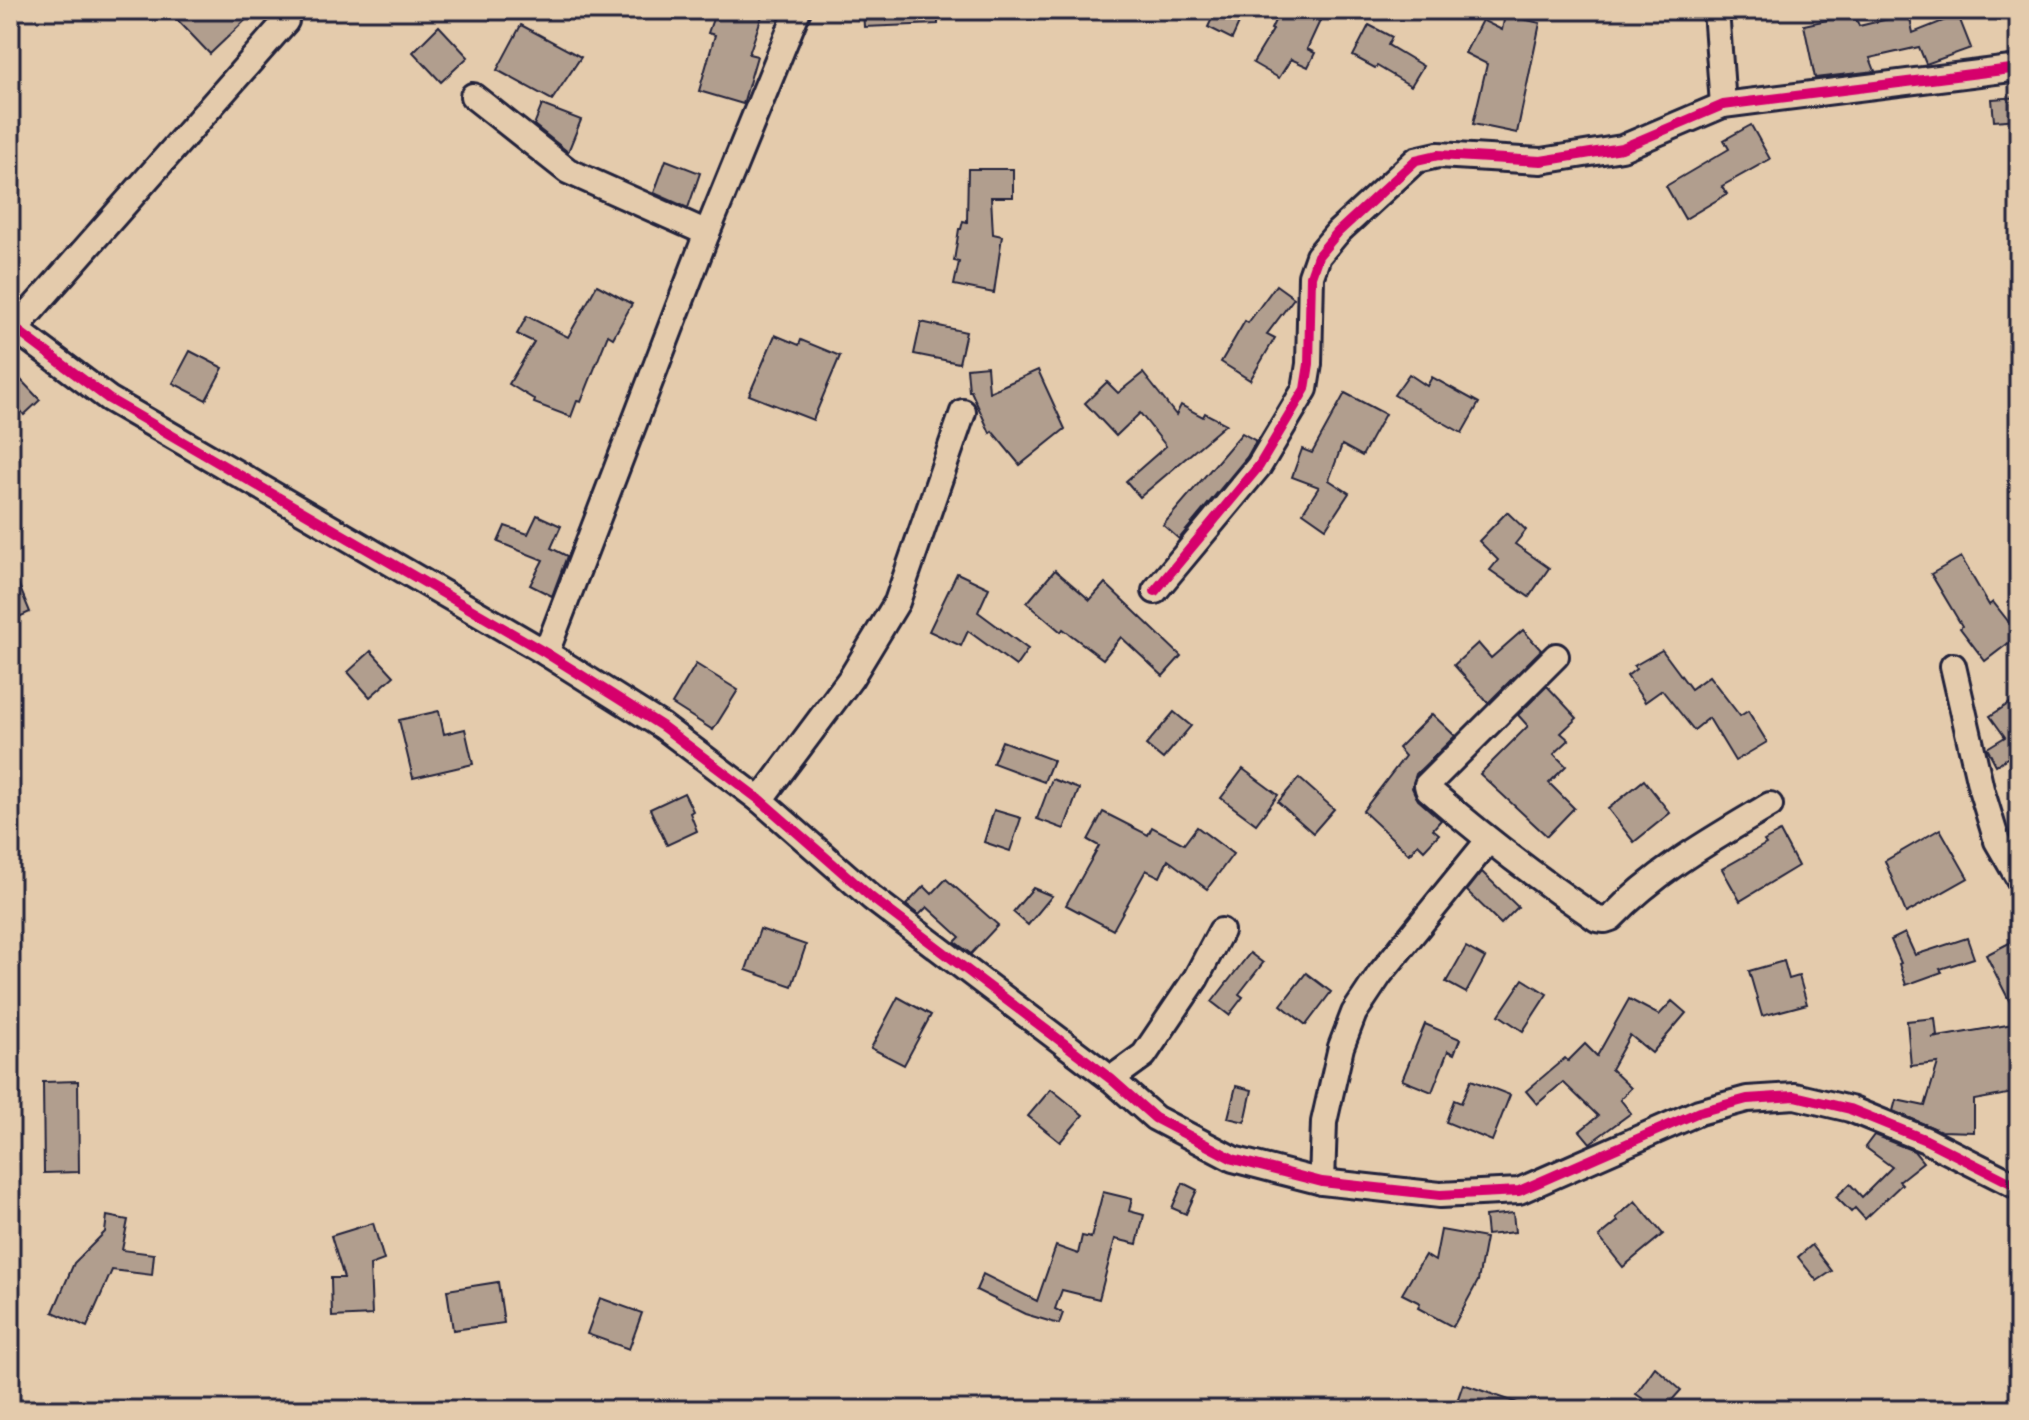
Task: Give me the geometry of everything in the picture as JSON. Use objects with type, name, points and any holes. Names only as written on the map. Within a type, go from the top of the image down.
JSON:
[{"type":"street","points":[[546,653],[707,233],[798,10]]},
{"type":"street","points":[[1716,10],[1723,105]]},
{"type":"street","points":[[286,21],[12,328],[109,399],[546,653],[662,726],[760,800],[872,898],[1111,1079],[1155,1118],[1233,1159],[1322,1182],[1440,1195],[1519,1191],[1699,1112],[1747,1099],[1795,1096],[1850,1109],[2016,1181]]},
{"type":"street","points":[[1155,591],[1259,466],[1305,389],[1309,364],[1311,276],[1318,256],[1338,232],[1416,160],[1438,155],[1541,161],[1622,148],[1723,105],[2019,68]]},
{"type":"street","points":[[473,96],[568,171],[707,233]]},
{"type":"street","points":[[760,800],[851,678],[897,602],[963,412]]},
{"type":"street","points":[[1556,656],[1427,785],[1488,841],[1597,919],[1611,918],[1637,890],[1684,856],[1770,805]]},
{"type":"street","points":[[1953,666],[1981,789],[1997,841],[2019,879]]},
{"type":"street","points":[[1322,1182],[1324,1122],[1341,1047],[1354,1013],[1380,974],[1488,841]]},
{"type":"street","points":[[1111,1079],[1144,1055],[1196,978],[1221,931]]},
{"type":"building","points":[[168,10],[256,10],[210,54]]},
{"type":"building","points":[[716,10],[764,10],[749,54],[757,56],[743,104],[699,91],[715,35],[708,33]]},
{"type":"building","points":[[863,10],[938,10],[938,24],[864,27]]},
{"type":"building","points":[[1216,10],[1245,10],[1232,39],[1208,27]]},
{"type":"building","points":[[1280,10],[1297,10],[1320,21],[1307,49],[1315,53],[1308,67],[1291,59],[1279,78],[1253,63],[1273,30]]},
{"type":"building","points":[[1854,14],[1859,26],[1909,14],[1913,33],[1958,15],[1971,48],[1926,64],[1919,47],[1870,58],[1875,71],[1815,78],[1804,25]]},
{"type":"building","points":[[1505,15],[1540,23],[1517,133],[1473,124],[1487,64],[1465,53],[1482,20],[1502,30]]},
{"type":"building","points":[[521,25],[581,57],[552,100],[497,70]]},
{"type":"building","points":[[1369,25],[1392,37],[1388,45],[1423,66],[1411,86],[1353,56]]},
{"type":"building","points":[[439,26],[468,57],[441,82],[413,52]]},
{"type":"building","points":[[2019,97],[2019,119],[1994,121],[1992,99]]},
{"type":"building","points":[[542,105],[581,120],[568,152],[534,125]]},
{"type":"building","points":[[1751,125],[1770,159],[1722,186],[1727,194],[1685,219],[1666,186],[1729,149],[1724,140]]},
{"type":"building","points":[[666,160],[700,173],[688,208],[654,193]]},
{"type":"building","points":[[968,169],[1013,169],[1013,197],[991,197],[993,234],[1002,236],[994,293],[954,285],[959,262],[954,261],[959,229],[963,221],[967,222]]},
{"type":"building","points":[[597,285],[632,304],[613,338],[608,335],[581,402],[577,401],[571,417],[534,403],[535,400],[509,384],[534,342],[517,334],[527,316],[568,337]]},
{"type":"building","points":[[1276,285],[1294,298],[1267,334],[1275,338],[1250,380],[1221,362],[1245,321],[1248,323]]},
{"type":"building","points":[[921,322],[966,332],[959,363],[914,354]]},
{"type":"building","points":[[775,335],[799,345],[801,340],[840,356],[813,420],[749,395]]},
{"type":"building","points":[[190,351],[223,368],[206,400],[173,383]]},
{"type":"building","points":[[987,366],[989,392],[1038,370],[1065,429],[1020,465],[992,431],[990,433],[969,391],[967,368]]},
{"type":"building","points":[[1143,373],[1176,415],[1181,405],[1203,417],[1205,413],[1226,424],[1140,497],[1126,481],[1166,446],[1140,413],[1116,436],[1085,403],[1107,382],[1118,393]]},
{"type":"building","points":[[1409,374],[1427,386],[1432,377],[1479,403],[1462,433],[1394,395]]},
{"type":"building","points":[[21,380],[40,400],[24,415],[21,411],[10,422],[10,390]]},
{"type":"building","points":[[1345,393],[1385,414],[1362,456],[1342,445],[1329,480],[1349,493],[1326,528],[1303,512],[1319,487],[1292,477],[1302,449],[1312,453]]},
{"type":"building","points":[[1242,433],[1256,441],[1247,457],[1179,539],[1163,525]]},
{"type":"building","points":[[1507,512],[1526,530],[1515,544],[1549,568],[1529,597],[1490,570],[1498,560],[1479,541]]},
{"type":"building","points":[[537,515],[561,526],[551,548],[567,556],[552,596],[530,585],[543,560],[498,542],[505,526],[528,534]]},
{"type":"building","points":[[1961,557],[1989,605],[1993,602],[2019,635],[1985,661],[1960,628],[1962,626],[1931,574]]},
{"type":"building","points":[[10,564],[30,612],[10,621]]},
{"type":"building","points":[[1055,570],[1090,600],[1105,583],[1181,656],[1163,676],[1121,637],[1103,659],[1063,629],[1061,632],[1027,603]]},
{"type":"building","points":[[957,573],[989,588],[978,612],[1028,649],[1016,666],[968,631],[961,646],[929,631]]},
{"type":"building","points":[[1523,630],[1541,650],[1488,703],[1454,665],[1478,643],[1491,658]]},
{"type":"building","points":[[1662,650],[1691,689],[1709,676],[1740,716],[1748,711],[1767,742],[1735,761],[1709,718],[1694,730],[1662,690],[1645,702],[1627,676],[1636,669],[1634,666]]},
{"type":"building","points":[[371,651],[394,676],[370,697],[348,672]]},
{"type":"building","points":[[696,664],[738,690],[713,730],[672,704]]},
{"type":"building","points":[[1547,686],[1577,718],[1561,733],[1569,740],[1554,754],[1566,766],[1549,783],[1574,808],[1547,836],[1480,774],[1528,726],[1518,715]]},
{"type":"building","points":[[2019,697],[2019,759],[2015,753],[1996,765],[1987,748],[2005,737],[1990,716]]},
{"type":"building","points":[[439,711],[444,734],[465,729],[473,764],[413,778],[399,720]]},
{"type":"building","points":[[1174,712],[1191,726],[1163,759],[1146,745]]},
{"type":"building","points":[[1432,714],[1455,736],[1416,774],[1412,788],[1418,800],[1441,820],[1433,829],[1439,834],[1424,850],[1418,844],[1409,854],[1363,811],[1405,756],[1398,748]]},
{"type":"building","points":[[1002,741],[1053,760],[1044,782],[993,763]]},
{"type":"building","points":[[1243,769],[1278,795],[1256,824],[1221,798]]},
{"type":"building","points":[[1299,778],[1334,809],[1313,833],[1278,802]]},
{"type":"building","points":[[1052,779],[1079,789],[1064,829],[1037,819]]},
{"type":"building","points":[[1644,780],[1670,813],[1634,842],[1608,809]]},
{"type":"building","points":[[684,793],[693,811],[690,813],[697,831],[667,845],[650,809]]},
{"type":"building","points":[[994,810],[1021,818],[1010,851],[984,842]]},
{"type":"building","points":[[1103,812],[1148,835],[1152,827],[1184,844],[1197,827],[1233,854],[1207,889],[1168,860],[1160,877],[1146,870],[1113,930],[1066,905],[1099,846],[1088,840]]},
{"type":"building","points":[[1940,829],[1968,878],[1906,913],[1885,861]]},
{"type":"building","points":[[1780,832],[1798,866],[1740,901],[1722,869],[1766,844],[1764,841]]},
{"type":"building","points":[[1482,872],[1518,907],[1501,924],[1467,891]]},
{"type":"building","points":[[946,879],[998,925],[971,954],[955,942],[960,937],[927,907],[919,915],[906,905],[924,886],[932,894]]},
{"type":"building","points":[[1033,888],[1052,896],[1028,925],[1013,912]]},
{"type":"building","points":[[760,929],[806,945],[792,986],[746,970]]},
{"type":"building","points":[[1905,933],[1915,955],[1967,938],[1974,958],[1906,985],[1891,940]]},
{"type":"building","points":[[2019,938],[2019,1020],[1986,955]]},
{"type":"building","points":[[1466,947],[1485,958],[1466,993],[1446,982]]},
{"type":"building","points":[[1250,953],[1263,963],[1239,994],[1243,997],[1229,1015],[1212,1002]]},
{"type":"building","points":[[1784,961],[1789,979],[1799,976],[1807,1004],[1762,1016],[1749,971]]},
{"type":"building","points":[[1306,973],[1331,992],[1306,1025],[1281,1005]]},
{"type":"building","points":[[1523,979],[1547,994],[1523,1031],[1499,1015]]},
{"type":"building","points":[[898,997],[931,1015],[904,1065],[871,1048]]},
{"type":"building","points":[[1629,999],[1659,1015],[1672,1001],[1686,1013],[1652,1053],[1630,1035],[1611,1069],[1631,1088],[1620,1099],[1631,1113],[1590,1143],[1580,1131],[1598,1116],[1563,1082],[1537,1104],[1526,1091],[1565,1058],[1568,1061],[1585,1044],[1597,1056]]},
{"type":"building","points":[[1935,1018],[1937,1036],[1932,1038],[2019,1023],[2019,1092],[1974,1100],[1974,1132],[1941,1131],[1893,1111],[1896,1100],[1925,1106],[1938,1063],[1911,1066],[1907,1021]]},
{"type":"building","points":[[1425,1024],[1460,1039],[1454,1054],[1448,1051],[1432,1092],[1402,1080]]},
{"type":"building","points":[[1471,1080],[1510,1095],[1492,1141],[1446,1122],[1454,1100],[1461,1103]]},
{"type":"building","points":[[78,1081],[79,1172],[44,1173],[43,1082]]},
{"type":"building","points":[[1236,1086],[1252,1090],[1245,1122],[1228,1118]]},
{"type":"building","points":[[1051,1089],[1083,1115],[1060,1142],[1028,1116]]},
{"type":"building","points":[[1874,1135],[1914,1151],[1923,1162],[1899,1181],[1902,1184],[1865,1219],[1855,1208],[1851,1212],[1836,1197],[1850,1184],[1862,1197],[1892,1167],[1865,1147]]},
{"type":"building","points":[[1183,1183],[1197,1190],[1186,1214],[1172,1208]]},
{"type":"building","points":[[1103,1192],[1132,1199],[1129,1211],[1144,1215],[1137,1244],[1115,1239],[1099,1299],[1062,1290],[1055,1309],[1063,1313],[1059,1324],[1025,1314],[976,1290],[983,1274],[1037,1301],[1056,1246],[1078,1254],[1082,1236],[1091,1238]]},
{"type":"building","points":[[1635,1201],[1663,1234],[1623,1267],[1599,1237]]},
{"type":"building","points":[[1513,1213],[1515,1232],[1487,1235],[1485,1216]]},
{"type":"building","points":[[107,1216],[128,1220],[122,1250],[154,1254],[152,1275],[112,1270],[87,1327],[53,1312],[74,1263],[105,1232]]},
{"type":"building","points":[[373,1223],[384,1260],[370,1265],[372,1315],[332,1317],[331,1278],[344,1278],[331,1236]]},
{"type":"building","points":[[1441,1230],[1486,1238],[1478,1281],[1453,1327],[1418,1308],[1420,1303],[1402,1294],[1425,1255],[1435,1261]]},
{"type":"building","points":[[1812,1245],[1832,1271],[1817,1281],[1798,1257]]},
{"type":"building","points":[[498,1282],[504,1323],[453,1330],[447,1290]]},
{"type":"building","points":[[600,1298],[642,1313],[629,1349],[587,1334]]},
{"type":"building","points":[[1655,1367],[1681,1390],[1663,1410],[1636,1394]]},
{"type":"building","points":[[1463,1384],[1529,1407],[1529,1410],[1454,1410]]},
{"type":"cycle path","points":[[1155,591],[1259,466],[1305,389],[1309,364],[1311,276],[1318,256],[1338,232],[1416,160],[1438,155],[1541,161],[1622,148],[1723,105],[2019,68]]},
{"type":"cycle path","points":[[10,325],[109,399],[546,653],[662,726],[760,800],[872,898],[1111,1079],[1155,1118],[1233,1159],[1322,1182],[1440,1195],[1519,1191],[1699,1112],[1747,1099],[1795,1096],[1850,1109],[1926,1140],[2019,1187]]}]
